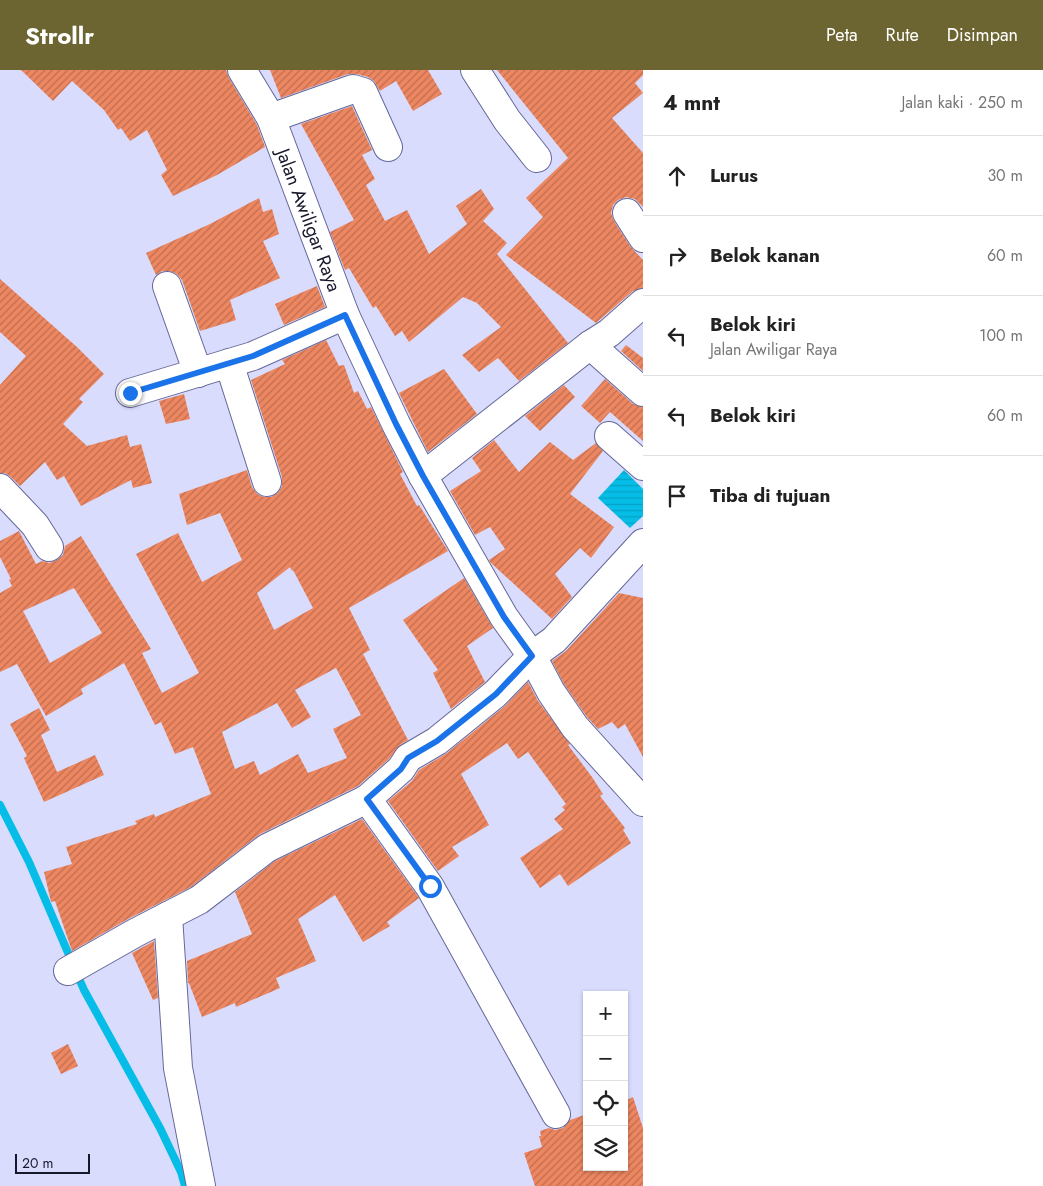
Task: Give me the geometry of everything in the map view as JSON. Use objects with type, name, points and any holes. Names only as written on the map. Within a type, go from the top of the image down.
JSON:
[{"type":"street","name":"Jalan Awiligar Raya","points":[[242,70],[271,118],[345,315],[396,424],[423,476],[504,617],[532,656],[551,692],[575,727],[643,802]]},
{"type":"street","points":[[475,70],[507,120],[537,158]]},
{"type":"street","points":[[271,118],[353,90],[359,90],[363,92],[388,147]]},
{"type":"street","points":[[627,213],[643,238]]},
{"type":"street","points":[[167,286],[198,373]]},
{"type":"street","points":[[423,476],[590,345],[608,333],[643,302]]},
{"type":"street","points":[[130,393],[253,356],[345,315]]},
{"type":"street","points":[[590,345],[643,392]]},
{"type":"street","points":[[229,363],[267,482]]},
{"type":"street","points":[[609,436],[643,466]]},
{"type":"street","points":[[2,493],[35,525],[49,547]]},
{"type":"street","points":[[68,971],[199,900],[267,848],[367,799],[401,769],[408,758],[437,741],[496,694],[532,656],[554,640],[643,542]]},
{"type":"street","points":[[367,799],[430,886],[556,1114]]},
{"type":"street","points":[[168,916],[178,1068],[200,1186]]},
{"type":"water","points":[[624,470],[643,489],[643,516],[630,528],[598,498]]},
{"type":"building","points":[[21,70],[226,70],[257,125],[265,147],[217,175],[173,196],[161,175],[167,170],[147,130],[130,141],[121,128],[118,130],[104,110],[72,81],[53,101]]},
{"type":"building","points":[[270,70],[428,70],[442,94],[413,111],[396,81],[380,91],[374,81],[368,77],[348,74],[281,98]]},
{"type":"building","points":[[497,70],[643,70],[643,75],[635,83],[643,93],[612,118],[643,153],[643,207],[635,199],[626,197],[618,200],[613,205],[611,213],[630,246],[643,260],[643,288],[633,291],[596,323],[506,255],[543,217],[526,198],[568,158]]},
{"type":"building","points":[[352,106],[372,150],[362,155],[375,179],[366,185],[385,221],[407,210],[429,254],[467,224],[456,206],[481,189],[494,209],[483,221],[507,243],[497,254],[568,343],[519,381],[498,358],[479,372],[462,355],[501,327],[477,303],[463,297],[409,342],[402,331],[395,336],[376,306],[373,308],[349,268],[345,270],[330,232],[354,220],[301,124]]},
{"type":"building","points":[[259,198],[263,212],[272,209],[279,234],[263,241],[280,278],[230,300],[236,320],[200,331],[182,280],[177,274],[170,271],[162,271],[156,275],[146,253],[210,224]]},
{"type":"building","points":[[0,279],[77,347],[104,374],[79,399],[83,402],[63,424],[87,446],[127,435],[130,447],[141,444],[152,483],[133,488],[131,480],[81,506],[64,476],[57,480],[45,462],[20,486],[5,473],[0,473],[0,385],[26,356],[0,332]]},
{"type":"building","points":[[317,286],[325,307],[284,325],[275,304]]},
{"type":"building","points":[[326,340],[339,366],[344,365],[354,393],[358,391],[367,409],[371,407],[403,472],[400,474],[417,506],[419,505],[448,551],[349,608],[370,650],[363,654],[408,740],[400,745],[389,759],[358,786],[260,834],[191,887],[128,919],[72,951],[55,901],[51,902],[44,872],[72,864],[66,847],[137,824],[135,821],[154,814],[155,817],[211,794],[193,747],[175,754],[161,722],[155,725],[124,663],[81,689],[83,694],[46,716],[17,664],[0,672],[0,593],[12,586],[9,580],[11,579],[0,557],[0,541],[19,531],[36,564],[42,561],[49,563],[57,560],[63,555],[65,546],[81,536],[151,649],[142,653],[162,693],[199,673],[136,554],[178,533],[202,582],[242,560],[220,513],[187,525],[179,494],[247,470],[252,487],[257,494],[271,497],[278,493],[282,486],[282,477],[251,380],[285,364],[282,360]],"holes":[[[290,567],[313,608],[274,630],[257,593]],[[74,588],[102,633],[50,663],[23,611]],[[336,668],[361,715],[333,729],[347,758],[308,773],[298,754],[260,775],[254,761],[235,769],[222,732],[277,703],[292,728],[311,717],[295,690]]]},
{"type":"building","points":[[626,345],[643,358],[643,371],[621,351]]},
{"type":"building","points":[[444,369],[477,414],[428,452],[399,393]]},
{"type":"building","points":[[605,379],[633,404],[643,407],[643,441],[610,412],[600,423],[581,406]]},
{"type":"building","points":[[564,385],[575,397],[540,431],[525,416]]},
{"type":"building","points":[[184,394],[190,419],[166,424],[159,401]]},
{"type":"building","points":[[494,440],[519,472],[550,442],[573,460],[596,443],[603,451],[570,494],[614,527],[591,558],[580,548],[555,574],[572,597],[552,619],[491,563],[489,560],[505,549],[490,527],[475,535],[450,491],[481,471],[472,458]]},
{"type":"building","points":[[464,578],[493,628],[467,646],[485,682],[451,709],[433,673],[438,670],[403,620]]},
{"type":"building","points":[[619,593],[643,598],[643,757],[625,724],[618,729],[612,722],[598,729],[587,717],[564,684],[552,661],[566,651]]},
{"type":"building","points":[[528,682],[538,701],[570,744],[568,745],[603,794],[600,796],[625,828],[623,830],[631,843],[568,886],[560,874],[540,888],[520,858],[563,829],[554,819],[565,810],[562,807],[566,804],[528,752],[518,759],[507,743],[461,774],[489,825],[452,847],[459,856],[438,871],[388,801],[412,781],[419,770],[447,753],[505,706]]},
{"type":"building","points":[[39,708],[50,730],[41,735],[57,772],[95,755],[104,775],[44,802],[24,758],[27,756],[10,724]]},
{"type":"building","points":[[362,819],[419,898],[387,922],[390,926],[363,942],[335,895],[298,919],[316,961],[276,978],[280,988],[236,1007],[235,1003],[202,1017],[188,983],[187,961],[252,934],[235,892],[275,861]]},
{"type":"building","points":[[154,941],[158,998],[153,1000],[132,953]]},
{"type":"building","points":[[68,1044],[78,1066],[61,1074],[51,1053]]},
{"type":"building","points":[[633,1097],[643,1128],[643,1186],[535,1186],[524,1153],[542,1147],[539,1136],[541,1136],[540,1131],[549,1128],[555,1130],[563,1128],[570,1120],[583,1115],[583,1171],[628,1171],[628,1099]]},
{"type":"waterway","points":[[0,805],[29,862],[84,990],[160,1128],[181,1172],[185,1186]]},
{"type":"route","points":[[130,393],[253,356],[345,315],[396,424],[423,476],[504,617],[532,656],[496,694],[437,741],[408,758],[401,769],[367,799],[430,886]]}]
